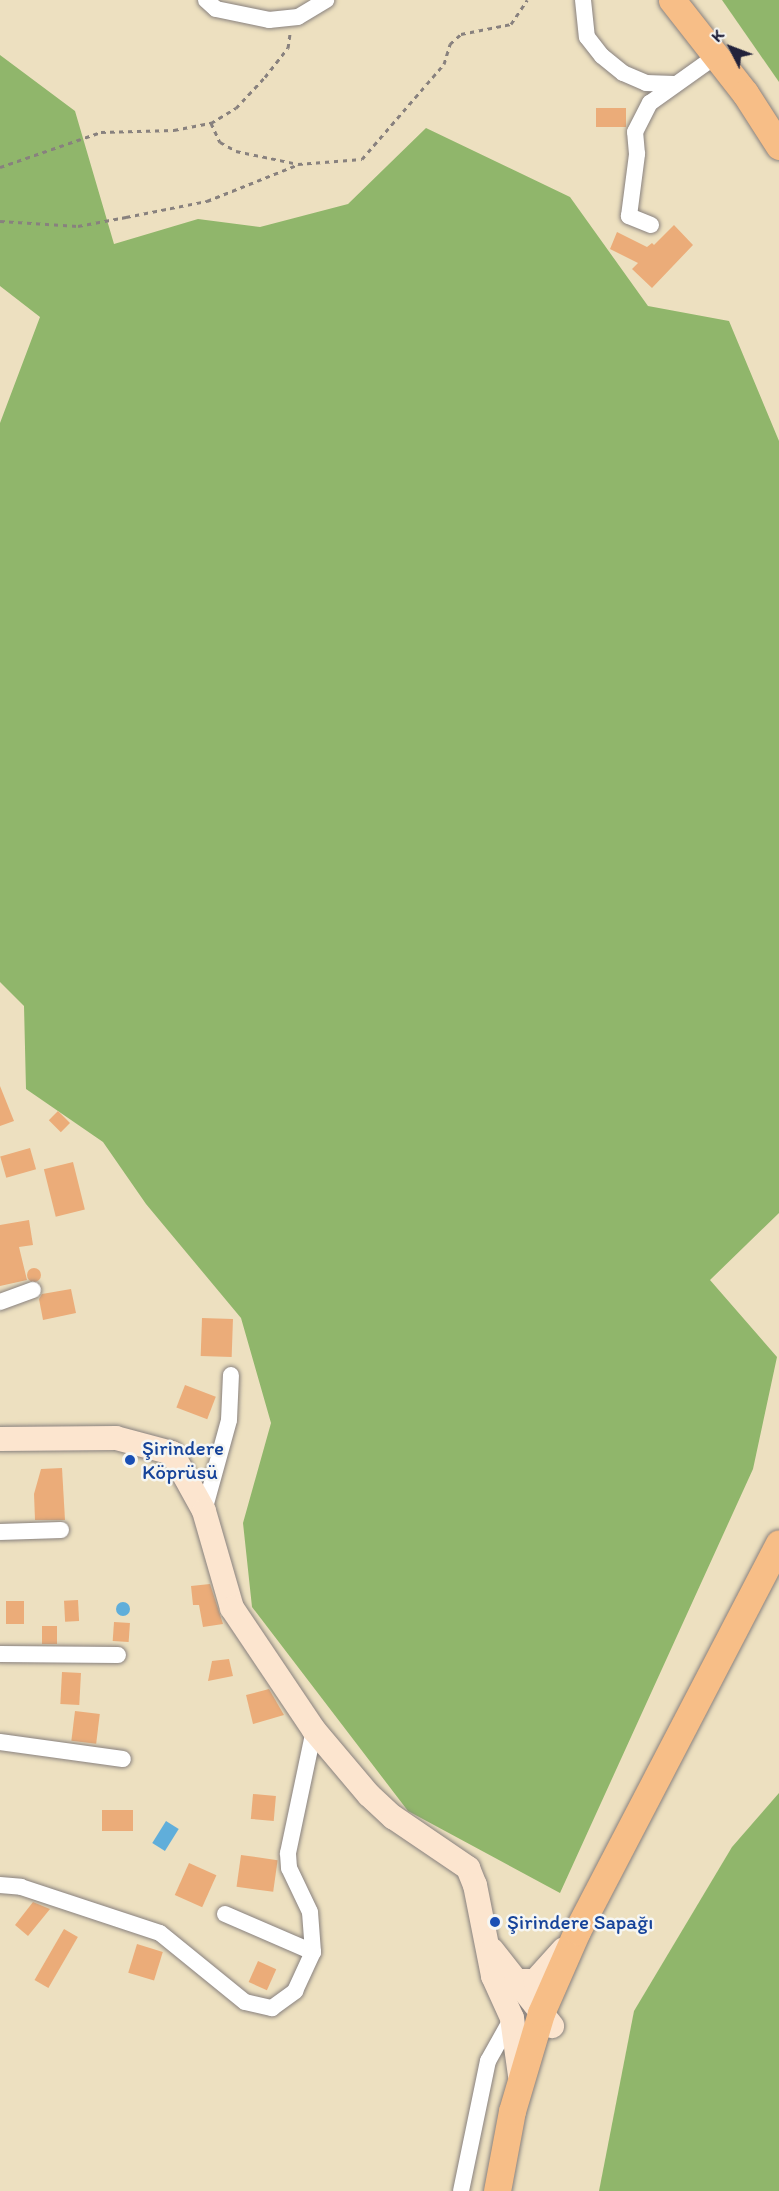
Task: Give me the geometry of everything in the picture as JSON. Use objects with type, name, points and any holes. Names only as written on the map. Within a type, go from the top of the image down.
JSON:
[{"type":"main road","points":[[672,0],[716,56],[779,146]]},
{"type":"main road","points":[[497,2191],[520,2081],[577,1931],[779,1543]]},
{"type":"main road","points":[[515,2191],[544,2020],[650,1815],[711,1674]]},
{"type":"street","points":[[206,0],[216,9],[269,20],[292,18],[326,0]]},
{"type":"street","points":[[583,0],[587,37],[602,56],[623,73],[646,83],[674,84]]},
{"type":"street","points":[[651,225],[629,216],[637,154],[635,132],[650,103],[716,56]]},
{"type":"street","points":[[0,1302],[9,1302],[33,1290]]},
{"type":"street","points":[[204,1510],[229,1420],[231,1375]]},
{"type":"street","points":[[0,1439],[116,1438],[172,1453],[204,1510],[232,1608],[314,1730],[369,1795],[393,1817],[468,1868],[476,1885],[483,1936],[493,1976],[512,2018],[520,2081]]},
{"type":"street","points":[[0,1532],[61,1530]]},
{"type":"street","points":[[0,1654],[118,1655]]},
{"type":"street","points":[[0,1885],[21,1887],[160,1933],[245,2002],[272,2008],[295,1991],[313,1952],[310,1912],[289,1868],[288,1853],[314,1730]]},
{"type":"street","points":[[0,1742],[123,1759]]},
{"type":"street","points":[[225,1914],[313,1952]]},
{"type":"street","points":[[516,1981],[535,1981],[545,1973],[577,1931]]},
{"type":"street","points":[[483,1936],[544,2020]]},
{"type":"street","points":[[512,2018],[544,2020]]},
{"type":"street","points":[[461,2191],[488,2061],[512,2018]]},
{"type":"path","points":[[211,123],[220,142],[236,152],[298,164],[362,159],[444,64],[450,44],[461,34],[511,24],[527,0]]},
{"type":"path","points":[[0,167],[101,132],[174,130],[211,123],[236,108],[288,48],[292,18]]},
{"type":"path","points":[[0,220],[78,226],[126,217],[207,201],[298,164]]},
{"type":"green space","points":[[722,0],[779,0],[779,82]]},
{"type":"green space","points":[[0,55],[75,111],[114,244],[198,219],[260,227],[348,204],[426,128],[570,197],[648,306],[729,321],[779,441],[779,1213],[710,1280],[777,1357],[753,1469],[560,1893],[408,1811],[252,1607],[243,1523],[271,1423],[241,1318],[146,1204],[103,1142],[26,1089],[24,1006],[0,982],[0,423],[40,317],[0,286]]},
{"type":"green space","points":[[779,1793],[779,2191],[599,2191],[634,2011],[732,1847]]},
{"type":"water","points":[[123,1602],[128,1604],[130,1609],[128,1614],[123,1616],[118,1614],[116,1609],[118,1604]]},
{"type":"water","points":[[166,1821],[179,1829],[165,1851],[152,1843]]},
{"type":"building","points":[[596,108],[626,108],[626,127],[596,127]]},
{"type":"building","points":[[674,225],[693,245],[652,288],[632,269],[638,263],[610,249],[617,232],[647,247],[652,243],[654,245]]},
{"type":"building","points":[[0,1086],[14,1121],[0,1126]]},
{"type":"building","points":[[58,1111],[70,1123],[61,1132],[49,1120]]},
{"type":"building","points":[[30,1148],[36,1169],[6,1178],[0,1157]]},
{"type":"building","points":[[73,1162],[85,1210],[56,1217],[44,1169]]},
{"type":"building","points":[[29,1220],[33,1245],[19,1247],[27,1280],[0,1286],[0,1225]]},
{"type":"building","points":[[34,1268],[39,1270],[41,1275],[39,1280],[34,1282],[29,1280],[27,1275],[29,1270]]},
{"type":"building","points":[[71,1289],[76,1313],[43,1320],[39,1299],[42,1294]]},
{"type":"building","points":[[202,1318],[233,1319],[232,1357],[201,1356]]},
{"type":"building","points":[[185,1385],[216,1397],[207,1419],[176,1407]]},
{"type":"building","points":[[62,1468],[65,1520],[35,1520],[34,1494],[41,1469]]},
{"type":"building","points":[[210,1584],[223,1624],[203,1627],[199,1605],[193,1605],[191,1586]]},
{"type":"building","points":[[78,1600],[79,1621],[65,1622],[64,1601]]},
{"type":"building","points":[[6,1601],[24,1601],[24,1624],[6,1624]]},
{"type":"building","points":[[114,1622],[130,1623],[129,1642],[113,1641]]},
{"type":"building","points":[[42,1626],[57,1626],[57,1644],[42,1644]]},
{"type":"building","points":[[229,1659],[233,1676],[208,1681],[212,1661]]},
{"type":"building","points":[[62,1672],[81,1673],[79,1705],[60,1704]]},
{"type":"building","points":[[269,1689],[284,1715],[253,1724],[246,1695]]},
{"type":"building","points":[[75,1711],[100,1714],[96,1744],[71,1741]]},
{"type":"building","points":[[253,1794],[276,1796],[274,1821],[251,1819]]},
{"type":"building","points":[[102,1810],[133,1810],[133,1831],[102,1831]]},
{"type":"building","points":[[241,1855],[278,1860],[273,1892],[237,1887]]},
{"type":"building","points":[[189,1863],[216,1875],[202,1907],[175,1895]]},
{"type":"building","points":[[33,1902],[50,1909],[28,1936],[15,1925]]},
{"type":"building","points":[[64,1929],[78,1937],[48,1988],[34,1980]]},
{"type":"building","points":[[137,1944],[163,1952],[154,1981],[128,1973]]},
{"type":"building","points":[[258,1961],[276,1969],[267,1990],[249,1982]]},
{"type":"place","name":"Şirindere Köprüsü","points":[[130,1460]]},
{"type":"place","name":"Şirindere Sapağı","points":[[495,1922]]}]
